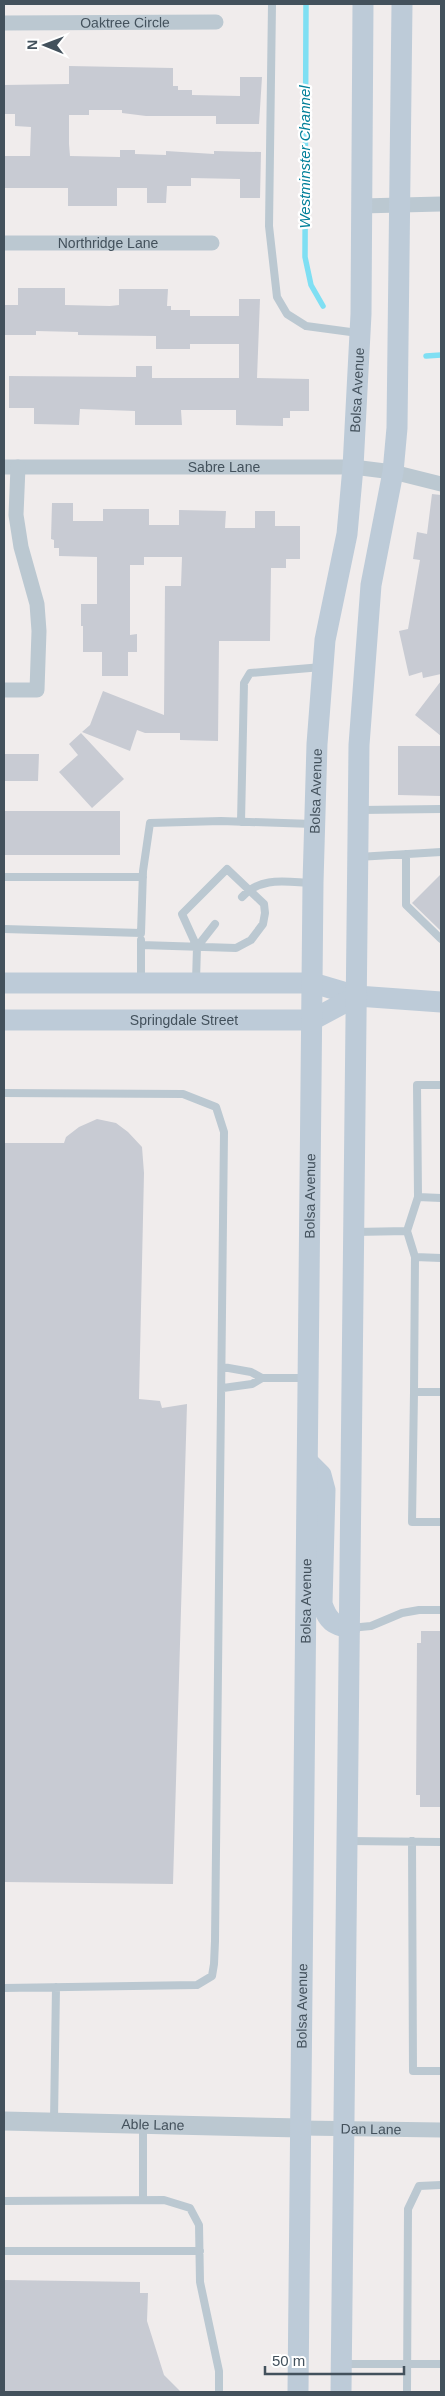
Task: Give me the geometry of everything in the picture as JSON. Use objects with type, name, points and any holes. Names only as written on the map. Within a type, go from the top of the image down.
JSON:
[{"type":"main road","name":"Bolsa Avenue","points":[[298,2392],[313,883],[317,744],[322,667],[325,640],[347,534],[354,467],[360,333],[363,4]]},
{"type":"main road","points":[[340,2392],[355,1232],[359,744],[371,585],[393,472],[397,428],[402,4]]},
{"type":"main road","points":[[4,983],[313,983],[357,996],[441,1002]]},
{"type":"main road","name":"Springdale Street","points":[[4,1020],[312,1020],[357,996]]},
{"type":"main road","points":[[308,1462],[321,1474],[325,1490],[322,1604],[327,1618],[335,1626],[350,1628]]},
{"type":"street","name":"Oaktree Circle","points":[[4,23],[216,22]]},
{"type":"street","points":[[362,206],[441,204]]},
{"type":"street","name":"Northridge Lane","points":[[4,243],[212,243]]},
{"type":"street","points":[[4,690],[37,690],[40,631],[37,604],[21,547],[11,467]]},
{"type":"street","name":"Sabre Lane","points":[[11,467],[354,467],[393,472],[441,484]]},
{"type":"street","name":"Able Lane","points":[[4,2121],[301,2128]]},
{"type":"street","name":"Dan Lane","points":[[301,2128],[441,2130]]},
{"type":"lane","points":[[272,4],[270,226],[277,297],[287,314],[306,326],[360,333]]},
{"type":"lane","points":[[241,822],[244,683],[250,672],[322,667]]},
{"type":"lane","points":[[359,810],[441,809]]},
{"type":"lane","points":[[141,983],[143,876],[150,823],[241,822],[315,824]]},
{"type":"lane","points":[[358,857],[441,852]]},
{"type":"lane","points":[[406,854],[406,905],[441,939]]},
{"type":"lane","points":[[141,944],[197,946],[236,948],[251,940],[262,924],[265,913],[264,904],[227,869],[182,914],[197,946],[196,983]]},
{"type":"lane","points":[[4,877],[143,876]]},
{"type":"lane","points":[[242,897],[249,890],[268,881],[313,883]]},
{"type":"lane","points":[[197,946],[215,924]]},
{"type":"lane","points":[[4,929],[141,933]]},
{"type":"lane","points":[[441,1085],[417,1085],[418,1198],[407,1231],[415,1257],[412,1522],[441,1522]]},
{"type":"lane","points":[[4,1093],[183,1094],[216,1107],[224,1132],[223,1388],[215,1941],[212,1976],[203,1984],[197,1985],[4,1988]]},
{"type":"lane","points":[[418,1198],[441,1198]]},
{"type":"lane","points":[[355,1232],[407,1231]]},
{"type":"lane","points":[[415,1257],[441,1258]]},
{"type":"lane","points":[[223,1367],[251,1372],[262,1378],[308,1378]]},
{"type":"lane","points":[[223,1388],[252,1384],[262,1378]]},
{"type":"lane","points":[[414,1392],[441,1392]]},
{"type":"lane","points":[[350,1628],[371,1626],[402,1613],[419,1610],[441,1610]]},
{"type":"lane","points":[[347,1841],[441,1842]]},
{"type":"lane","points":[[412,1841],[413,2071],[441,2071]]},
{"type":"lane","points":[[54,2121],[56,1987]]},
{"type":"lane","points":[[143,2124],[143,2200]]},
{"type":"lane","points":[[407,2392],[408,2209],[419,2186],[441,2185]]},
{"type":"lane","points":[[4,2201],[164,2200],[190,2208],[199,2226],[200,2282],[219,2371],[219,2392]]},
{"type":"lane","points":[[4,2251],[200,2251]]},
{"type":"lane","points":[[341,2364],[441,2364]]},
{"type":"building","points":[[69,66],[173,68],[173,86],[178,86],[178,90],[192,90],[192,95],[240,96],[240,77],[262,77],[259,124],[216,124],[216,116],[146,116],[122,113],[122,110],[89,110],[89,115],[69,115],[70,156],[120,157],[120,150],[135,150],[135,154],[166,155],[166,151],[214,154],[214,151],[261,152],[260,198],[240,198],[240,179],[191,178],[191,186],[167,186],[166,203],[147,203],[147,188],[117,188],[117,206],[68,206],[68,188],[4,188],[4,156],[30,156],[31,127],[15,126],[15,114],[4,114],[4,85],[69,84]]},
{"type":"building","points":[[18,288],[65,288],[65,305],[110,306],[119,305],[119,289],[168,289],[167,306],[171,306],[171,310],[190,310],[190,316],[239,316],[239,299],[260,299],[257,378],[309,379],[309,411],[290,411],[290,418],[283,418],[283,426],[236,425],[236,410],[181,410],[182,425],[135,425],[135,411],[80,409],[79,425],[34,424],[34,408],[9,408],[9,376],[136,377],[136,366],[152,366],[152,378],[239,378],[239,344],[190,344],[190,349],[156,349],[156,336],[78,335],[78,332],[36,331],[36,335],[4,335],[4,305],[18,305]]},
{"type":"building","points":[[432,494],[441,495],[441,674],[423,678],[422,672],[409,676],[399,631],[408,629],[420,560],[413,559],[417,532],[427,534]]},
{"type":"building","points":[[52,503],[73,503],[73,521],[103,521],[103,509],[149,509],[149,525],[179,525],[179,510],[226,511],[225,528],[255,528],[255,511],[275,511],[275,526],[300,526],[300,559],[286,559],[286,568],[271,568],[270,641],[219,641],[218,741],[180,740],[180,733],[145,733],[137,730],[130,751],[82,732],[90,725],[103,691],[164,715],[165,586],[181,586],[182,557],[144,557],[144,565],[130,565],[130,635],[137,634],[137,652],[128,652],[128,676],[102,676],[102,652],[83,652],[83,626],[81,626],[81,604],[97,604],[97,557],[59,556],[59,548],[54,548],[54,540],[51,539]]},
{"type":"building","points":[[441,681],[441,736],[415,715]]},
{"type":"building","points":[[81,733],[124,779],[92,808],[59,772],[78,755],[69,744]]},
{"type":"building","points":[[398,746],[441,746],[441,796],[398,795]]},
{"type":"building","points":[[4,754],[39,754],[38,781],[4,781]]},
{"type":"building","points":[[4,811],[120,811],[120,855],[4,855]]},
{"type":"building","points":[[441,874],[441,931],[412,903]]},
{"type":"building","points":[[97,1119],[116,1123],[128,1132],[142,1147],[144,1173],[139,1399],[160,1401],[162,1408],[187,1404],[173,1884],[4,1882],[4,1143],[64,1143],[66,1137],[79,1127]]},
{"type":"building","points":[[421,1631],[441,1631],[441,1807],[420,1807],[420,1795],[416,1795],[417,1643],[421,1643]]},
{"type":"building","points":[[4,2280],[140,2282],[140,2293],[148,2293],[147,2321],[164,2375],[181,2392],[4,2392]]},
{"type":"waterway","name":"Westminster Channel","points":[[306,4],[305,257],[311,285],[323,306]]},
{"type":"waterway","name":"Westminster Channel","points":[[426,356],[441,355]]}]
